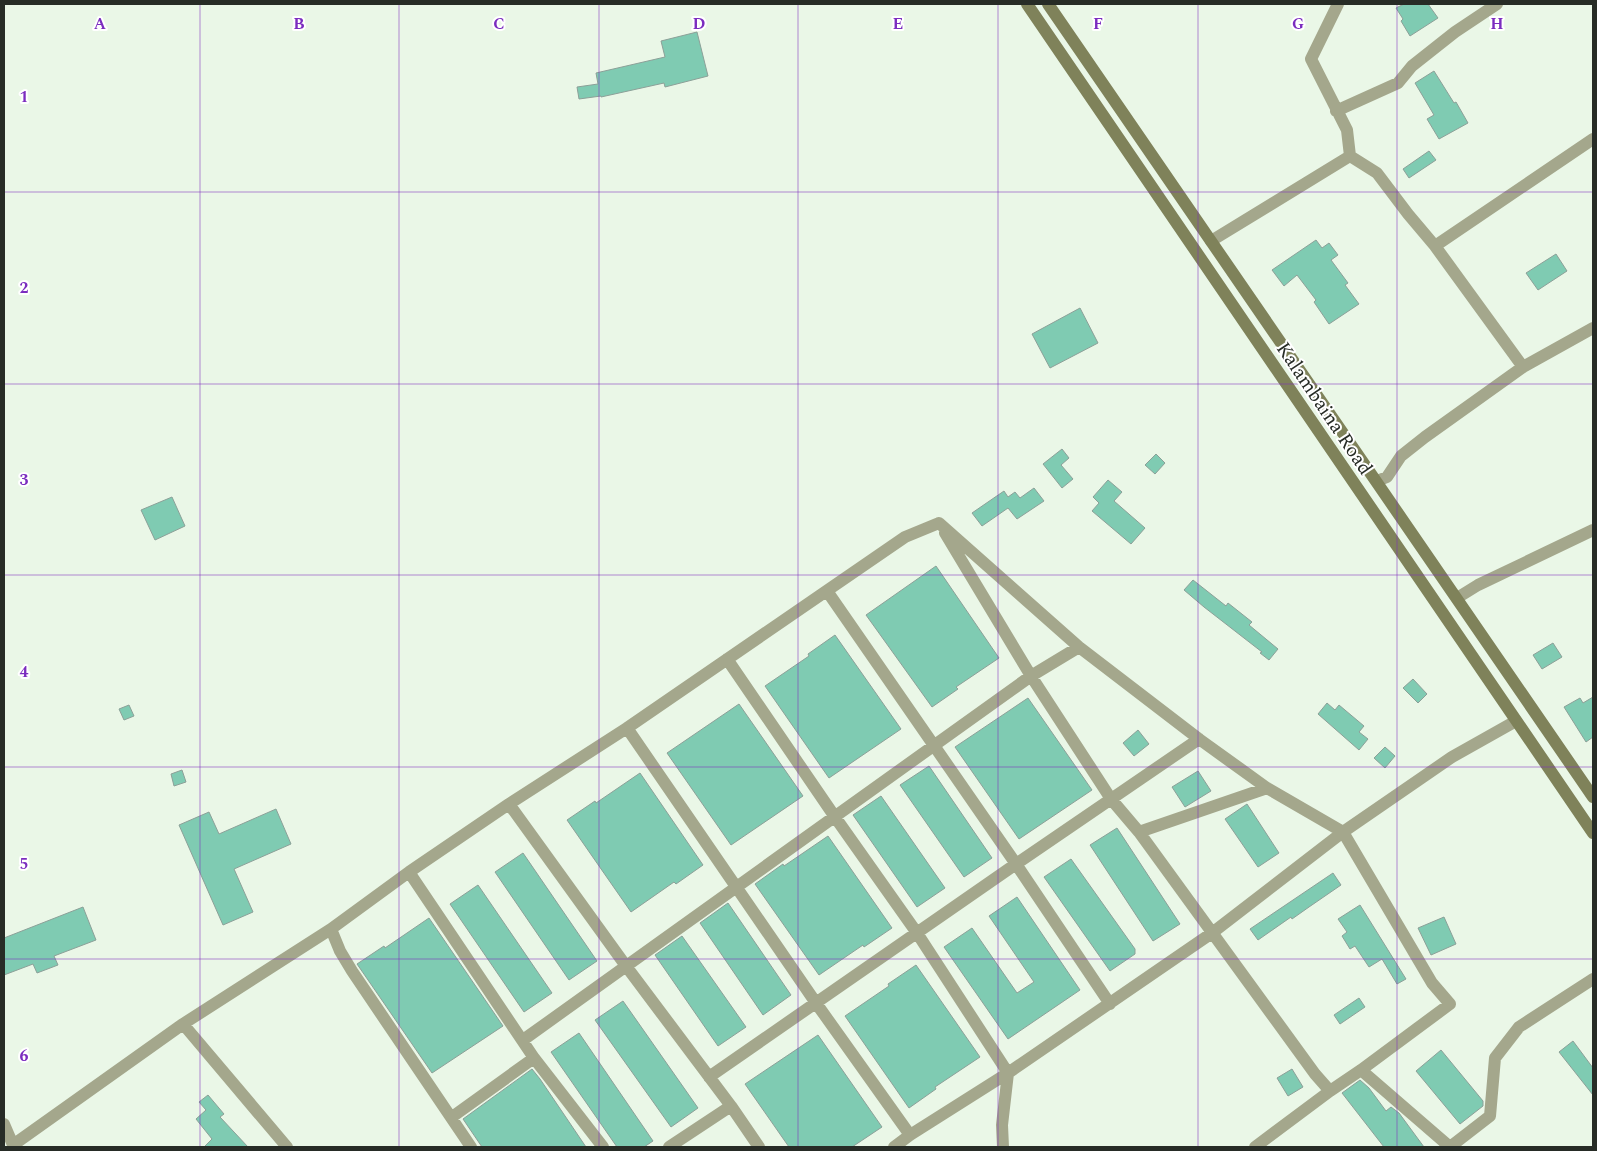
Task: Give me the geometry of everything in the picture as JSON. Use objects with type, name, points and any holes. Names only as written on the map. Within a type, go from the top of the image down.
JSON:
[{"type":"main road","name":"Kalambaina Road","points":[[1027,4],[1593,833]]},
{"type":"main road","points":[[1048,4],[1593,797]]},
{"type":"street","points":[[1338,4],[1311,59],[1347,130],[1350,156]]},
{"type":"street","points":[[1336,111],[1398,83],[1412,66],[1455,32],[1497,4]]},
{"type":"street","points":[[1435,246],[1593,139]]},
{"type":"street","points":[[1211,240],[1350,156]]},
{"type":"street","points":[[1350,156],[1377,173],[1435,246],[1524,367]]},
{"type":"street","points":[[1377,481],[1387,477],[1401,456],[1425,437],[1524,367],[1593,328]]},
{"type":"street","points":[[4,1124],[13,1145],[183,1024],[331,929],[409,872],[509,804],[627,728],[905,537],[939,523]]},
{"type":"street","points":[[939,523],[1079,647],[1199,739],[1267,788],[1343,832],[1432,983],[1450,1004],[1255,1147]]},
{"type":"street","points":[[939,523],[1030,676],[1111,799],[1140,832],[1315,1074],[1330,1091]]},
{"type":"street","points":[[1457,598],[1478,585],[1593,530]]},
{"type":"street","points":[[827,591],[1016,864],[1110,1004]]},
{"type":"street","points":[[523,1040],[736,889],[1030,676],[1079,647]]},
{"type":"street","points":[[727,659],[917,933],[1008,1073],[1002,1125],[1003,1147]]},
{"type":"street","points":[[894,1147],[1008,1073],[1212,933],[1343,832],[1452,756],[1516,721]]},
{"type":"street","points":[[627,728],[736,889],[910,1135]]},
{"type":"street","points":[[709,1077],[1199,739]]},
{"type":"street","points":[[1140,832],[1267,788]]},
{"type":"street","points":[[509,804],[626,966],[731,1106],[759,1147]]},
{"type":"street","points":[[409,872],[534,1058],[603,1147]]},
{"type":"street","points":[[331,929],[340,951],[352,972],[452,1116],[471,1147]]},
{"type":"street","points":[[1361,1070],[1450,1147],[1490,1116],[1495,1058],[1519,1027],[1593,980]]},
{"type":"street","points":[[183,1024],[286,1147]]},
{"type":"street","points":[[452,1116],[534,1058]]},
{"type":"street","points":[[669,1147],[731,1106]]},
{"type":"building","points":[[1404,4],[1428,4],[1438,18],[1410,36],[1396,8]]},
{"type":"building","points":[[697,32],[708,76],[665,87],[664,83],[601,97],[579,99],[577,87],[598,84],[596,73],[665,57],[661,41]]},
{"type":"building","points":[[1434,71],[1468,123],[1439,139],[1427,119],[1434,115],[1415,83]]},
{"type":"building","points":[[1429,151],[1436,160],[1409,178],[1403,169]]},
{"type":"building","points":[[1316,240],[1322,248],[1329,243],[1338,255],[1331,260],[1348,283],[1345,285],[1359,304],[1329,324],[1314,302],[1316,300],[1297,275],[1284,286],[1272,270]]},
{"type":"building","points":[[1556,254],[1567,271],[1538,290],[1526,273]]},
{"type":"building","points":[[1080,308],[1098,343],[1050,368],[1032,334]]},
{"type":"building","points":[[1062,449],[1069,458],[1061,465],[1073,479],[1062,488],[1043,464]]},
{"type":"building","points":[[1156,454],[1165,463],[1155,474],[1145,465]]},
{"type":"building","points":[[1108,480],[1122,492],[1114,501],[1145,528],[1131,544],[1092,511],[1099,503],[1093,497]]},
{"type":"building","points":[[1034,488],[1044,501],[1017,519],[1008,508],[982,526],[972,513],[1004,491],[1008,497],[1015,492],[1020,498]]},
{"type":"building","points":[[172,497],[185,526],[155,540],[141,510]]},
{"type":"building","points":[[936,566],[999,658],[956,687],[958,689],[932,707],[866,615]]},
{"type":"building","points":[[1193,580],[1226,606],[1228,603],[1252,622],[1249,625],[1278,649],[1269,660],[1260,653],[1262,652],[1184,590]]},
{"type":"building","points":[[835,635],[901,729],[829,778],[765,686],[809,656],[808,654]]},
{"type":"building","points":[[1553,643],[1562,657],[1542,669],[1533,655]]},
{"type":"building","points":[[1413,679],[1427,694],[1418,703],[1403,688]]},
{"type":"building","points":[[1593,697],[1593,737],[1586,742],[1564,707],[1580,698],[1583,703]]},
{"type":"building","points":[[1028,698],[1092,790],[1019,839],[955,747]]},
{"type":"building","points":[[1327,703],[1335,710],[1339,705],[1364,726],[1359,732],[1368,739],[1359,750],[1318,714]]},
{"type":"building","points":[[739,704],[803,796],[731,845],[667,753]]},
{"type":"building","points":[[129,705],[134,716],[124,720],[119,709]]},
{"type":"building","points":[[1138,730],[1149,744],[1134,756],[1123,743]]},
{"type":"building","points":[[1385,747],[1395,756],[1385,768],[1374,758]]},
{"type":"building","points":[[929,766],[992,858],[964,877],[900,785]]},
{"type":"building","points":[[182,770],[186,782],[174,786],[171,774]]},
{"type":"building","points":[[1198,771],[1211,791],[1185,807],[1172,787]]},
{"type":"building","points":[[640,773],[703,865],[676,884],[674,882],[631,912],[567,820]]},
{"type":"building","points":[[881,796],[945,888],[917,907],[853,815]]},
{"type":"building","points":[[1247,804],[1279,853],[1258,867],[1225,819]]},
{"type":"building","points":[[276,809],[291,844],[234,869],[253,912],[223,925],[179,825],[209,812],[219,834]]},
{"type":"building","points":[[1117,828],[1180,924],[1153,941],[1090,845]]},
{"type":"building","points":[[828,836],[892,928],[819,975],[755,884]]},
{"type":"building","points":[[523,853],[597,961],[569,980],[495,872]]},
{"type":"building","points":[[1071,859],[1135,949],[1135,954],[1110,971],[1044,877]]},
{"type":"building","points":[[1333,873],[1341,885],[1258,940],[1250,929]]},
{"type":"building","points":[[478,885],[552,993],[524,1012],[450,904]]},
{"type":"building","points":[[1017,897],[1080,990],[1008,1039],[944,947],[972,928],[1017,993],[1034,982],[989,916]]},
{"type":"building","points":[[728,903],[791,995],[763,1015],[700,923]]},
{"type":"building","points":[[1360,905],[1406,979],[1397,984],[1382,959],[1369,967],[1355,946],[1350,949],[1342,936],[1347,932],[1338,919]]},
{"type":"building","points":[[83,907],[96,940],[54,956],[58,965],[37,973],[33,964],[4,975],[4,938]]},
{"type":"building","points":[[1444,917],[1456,944],[1431,955],[1418,928]]},
{"type":"building","points":[[429,918],[503,1026],[432,1073],[357,964],[384,946],[385,948]]},
{"type":"building","points":[[682,936],[746,1027],[718,1046],[655,955]]},
{"type":"building","points":[[916,965],[980,1057],[935,1087],[936,1089],[909,1108],[845,1016]]},
{"type":"building","points":[[1359,998],[1365,1007],[1340,1024],[1334,1015]]},
{"type":"building","points":[[623,1001],[698,1108],[671,1127],[595,1020]]},
{"type":"building","points":[[579,1033],[653,1141],[644,1147],[617,1147],[551,1052]]},
{"type":"building","points":[[818,1035],[882,1127],[852,1147],[789,1147],[745,1084]]},
{"type":"building","points":[[1573,1041],[1593,1068],[1593,1095],[1559,1052]]},
{"type":"building","points":[[1441,1050],[1483,1101],[1483,1106],[1460,1124],[1416,1071]]},
{"type":"building","points":[[532,1069],[586,1147],[482,1147],[463,1119]]},
{"type":"building","points":[[1292,1069],[1303,1087],[1288,1096],[1277,1078]]},
{"type":"building","points":[[1360,1080],[1369,1088],[1386,1111],[1391,1107],[1399,1113],[1424,1147],[1384,1147],[1342,1093]]},
{"type":"building","points":[[208,1095],[224,1114],[220,1117],[248,1147],[204,1147],[212,1139],[196,1119],[206,1110],[199,1102]]}]
